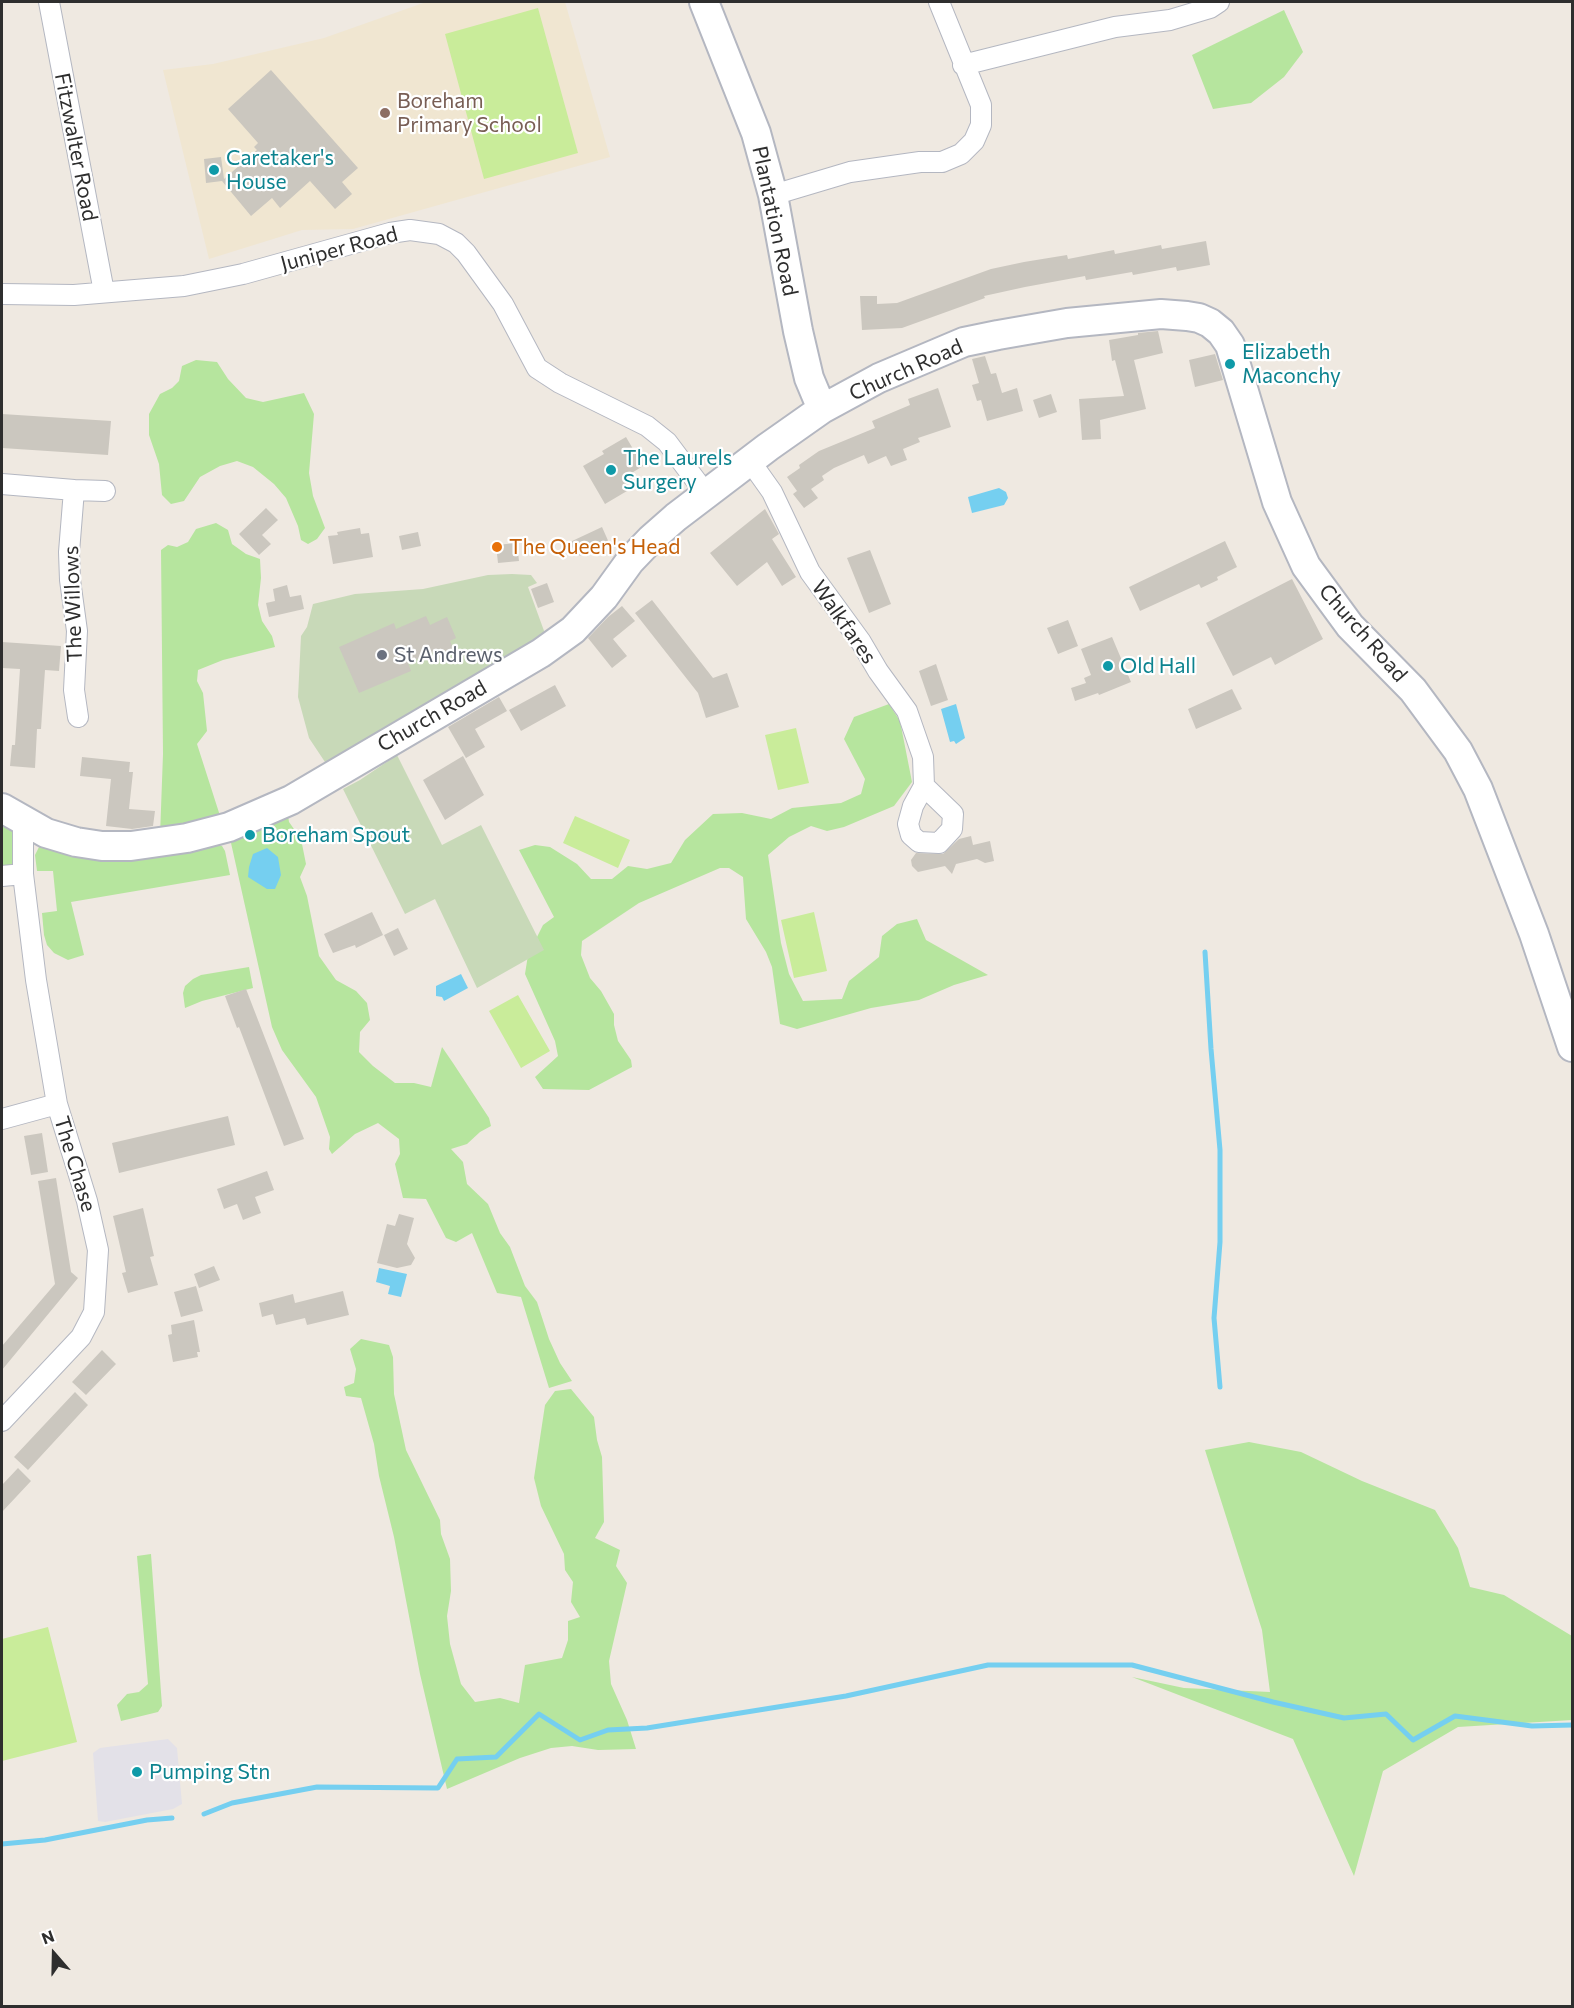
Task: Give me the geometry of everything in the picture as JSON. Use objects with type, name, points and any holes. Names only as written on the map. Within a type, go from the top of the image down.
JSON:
[{"type":"street","name":"Fitzwalter Road","points":[[49,2],[104,292]]},
{"type":"street","name":"Plantation Road","points":[[704,2],[756,133],[773,195],[809,378],[822,410]]},
{"type":"street","points":[[773,195],[850,172],[920,162],[942,162],[961,154],[974,141],[981,125],[981,105],[939,2]]},
{"type":"street","points":[[963,65],[1115,27],[1170,20],[1210,8],[1219,2]]},
{"type":"street","name":"Juniper Road","points":[[2,294],[74,295],[214,281],[390,233],[410,230],[439,234],[456,243],[466,253],[503,304],[537,368],[560,383],[647,426],[667,442],[706,494]]},
{"type":"street","name":"Church Road","points":[[12,814],[46,833],[76,842],[102,846],[131,846],[187,838],[224,829],[291,800],[541,653],[573,630],[604,597],[630,561],[651,538],[750,460],[822,410],[879,378],[964,342],[998,335],[1067,323],[1161,314],[1199,318],[1221,332],[1230,345],[1277,502],[1306,566],[1350,626],[1413,690],[1458,751],[1478,789],[1534,934],[1572,1047]]},
{"type":"street","name":"Walkfares","points":[[750,460],[772,492],[810,572],[907,711],[923,757],[924,786]]},
{"type":"street","points":[[2,484],[105,491]]},
{"type":"street","name":"The Willows","points":[[74,490],[69,561],[77,631],[74,690],[78,717]]},
{"type":"street","name":"The Chase","points":[[2,1421],[81,1337],[94,1312],[98,1250],[87,1201],[57,1104],[12,814]]},
{"type":"street","points":[[2,876],[23,874]]},
{"type":"street","points":[[2,1119],[57,1104]]},
{"type":"shaded area","name":"Boreham Primary School","points":[[426,2],[565,2],[610,157],[353,229],[302,230],[209,259],[163,70],[213,64],[324,38]]},
{"type":"shaded area","points":[[168,1739],[177,1748],[182,1804],[173,1809],[105,1822],[98,1821],[93,1753],[100,1748]]},
{"type":"green space","points":[[538,8],[578,153],[484,179],[445,34]]},
{"type":"green space","points":[[1284,10],[1303,52],[1284,77],[1251,103],[1213,109],[1192,55]]},
{"type":"green space","points":[[196,360],[217,362],[228,379],[246,398],[263,402],[304,393],[314,414],[309,473],[313,496],[325,528],[317,539],[308,544],[301,540],[298,526],[286,498],[274,484],[253,467],[237,461],[220,466],[200,477],[184,501],[171,504],[162,495],[159,464],[149,435],[149,414],[160,394],[172,388],[179,381],[182,366]]},
{"type":"green space","points":[[216,523],[228,530],[232,544],[246,554],[260,559],[261,578],[258,605],[262,621],[272,636],[275,647],[223,660],[198,670],[197,681],[203,693],[207,731],[197,744],[222,822],[160,836],[163,754],[161,550],[168,545],[177,547],[188,542],[196,529]]},
{"type":"green space","points":[[488,575],[531,575],[537,583],[528,587],[547,639],[329,768],[309,738],[298,697],[301,636],[307,627],[313,604],[355,594],[423,589]]},
{"type":"green space","points":[[889,704],[900,721],[912,782],[894,806],[844,827],[827,831],[811,826],[789,837],[768,855],[781,943],[789,974],[803,1001],[842,999],[849,981],[879,957],[882,936],[897,924],[917,919],[926,940],[988,975],[954,985],[919,1000],[871,1008],[797,1029],[780,1024],[772,967],[766,952],[746,919],[743,877],[729,868],[720,868],[639,903],[582,941],[581,955],[590,978],[601,991],[614,1014],[618,1041],[631,1060],[632,1067],[589,1090],[543,1089],[535,1077],[558,1056],[555,1041],[525,974],[528,955],[543,925],[554,917],[519,850],[535,845],[550,847],[577,864],[591,879],[612,879],[628,866],[647,869],[671,863],[685,840],[713,814],[742,813],[771,819],[792,808],[841,803],[861,794],[865,779],[844,739],[854,717]]},
{"type":"green space","points":[[796,728],[809,783],[778,790],[765,735]]},
{"type":"green space","points":[[397,755],[442,845],[481,825],[544,950],[477,988],[435,899],[405,914],[343,789]]},
{"type":"green space","points":[[2,808],[23,820],[16,865],[2,867]]},
{"type":"green space","points":[[287,809],[289,822],[301,839],[306,864],[300,877],[307,896],[319,956],[336,980],[356,991],[367,1003],[370,1020],[360,1032],[359,1052],[395,1083],[414,1083],[431,1087],[442,1047],[489,1118],[491,1126],[467,1144],[451,1149],[463,1162],[467,1184],[488,1204],[500,1233],[510,1247],[525,1286],[537,1302],[549,1339],[560,1363],[572,1381],[549,1388],[521,1297],[497,1293],[472,1233],[456,1242],[446,1238],[426,1199],[403,1198],[395,1164],[400,1154],[399,1139],[378,1123],[355,1134],[332,1154],[329,1149],[330,1137],[316,1097],[282,1050],[272,1027],[229,834]]},
{"type":"green space","points":[[575,816],[630,840],[618,868],[563,843]]},
{"type":"green space","points":[[44,844],[175,854],[218,845],[222,846],[225,851],[230,875],[71,902],[84,955],[68,960],[54,953],[47,945],[44,935],[42,913],[57,911],[53,871],[37,871],[35,855],[39,847]]},
{"type":"green space","points":[[814,912],[827,971],[794,978],[781,920]]},
{"type":"green space","points":[[249,967],[253,988],[202,1001],[185,1008],[183,993],[185,986],[193,979],[201,975]]},
{"type":"green space","points":[[518,995],[550,1051],[521,1068],[489,1011]]},
{"type":"green space","points":[[361,1339],[389,1345],[393,1357],[394,1394],[406,1450],[440,1520],[441,1534],[450,1559],[451,1591],[447,1616],[450,1644],[461,1684],[475,1702],[500,1698],[519,1703],[525,1665],[562,1658],[568,1640],[568,1621],[580,1617],[571,1602],[573,1582],[565,1570],[564,1554],[541,1506],[534,1478],[545,1405],[555,1391],[571,1389],[594,1417],[602,1457],[604,1522],[595,1538],[620,1550],[616,1566],[627,1583],[609,1661],[611,1684],[627,1720],[636,1749],[598,1750],[572,1746],[551,1748],[520,1758],[447,1789],[420,1674],[374,1444],[361,1398],[346,1396],[344,1387],[354,1383],[356,1369],[350,1349]]},
{"type":"green space","points":[[1249,1442],[1301,1452],[1362,1481],[1435,1510],[1458,1548],[1470,1587],[1504,1595],[1572,1636],[1572,1720],[1458,1727],[1383,1771],[1354,1876],[1293,1739],[1132,1677],[1184,1688],[1270,1692],[1262,1630],[1205,1450]]},
{"type":"green space","points":[[151,1554],[162,1706],[158,1712],[121,1721],[117,1705],[127,1694],[139,1692],[148,1684],[137,1556]]},
{"type":"green space","points":[[48,1627],[77,1742],[2,1761],[2,1639]]},
{"type":"water","points":[[999,488],[1006,492],[1008,498],[1004,505],[972,513],[968,497]]},
{"type":"water","points":[[956,704],[965,738],[956,744],[954,741],[950,742],[941,709]]},
{"type":"water","points":[[267,848],[278,857],[281,875],[275,889],[267,889],[248,877],[253,854]]},
{"type":"water","points":[[461,974],[468,988],[444,1001],[442,997],[436,996],[436,986]]},
{"type":"water","points":[[379,1268],[407,1274],[401,1297],[388,1294],[390,1286],[376,1282]]},
{"type":"building","points":[[271,70],[358,168],[342,182],[352,194],[335,209],[310,181],[280,208],[272,198],[251,216],[222,181],[206,183],[204,159],[221,157],[224,179],[257,150],[254,147],[258,143],[228,109]]},
{"type":"building","points":[[1206,241],[1210,265],[1177,271],[1176,267],[1133,275],[1132,272],[1086,280],[1085,276],[1025,287],[984,296],[985,298],[902,328],[862,330],[860,296],[877,296],[877,304],[897,303],[991,269],[1024,262],[1067,255],[1068,259],[1114,250],[1115,254],[1161,245],[1162,249]]},
{"type":"building","points":[[1158,331],[1163,353],[1134,360],[1146,409],[1100,420],[1101,439],[1082,440],[1079,399],[1124,396],[1115,360],[1112,361],[1109,340]]},
{"type":"building","points":[[1215,354],[1223,380],[1195,387],[1189,360]]},
{"type":"building","points":[[985,356],[991,374],[996,373],[1002,393],[1017,388],[1023,411],[987,421],[981,400],[977,401],[972,385],[979,383],[972,359]]},
{"type":"building","points":[[938,388],[951,427],[918,438],[920,442],[903,449],[907,460],[891,466],[886,456],[868,464],[864,455],[834,468],[822,476],[824,480],[811,489],[818,498],[804,508],[793,494],[797,491],[787,477],[800,468],[799,465],[819,451],[875,428],[872,421],[910,405],[908,399]]},
{"type":"building","points":[[1051,394],[1057,412],[1039,418],[1033,400]]},
{"type":"building","points":[[2,414],[111,421],[108,455],[2,448]]},
{"type":"building","name":"The Laurels Surgery","points":[[626,437],[643,466],[630,474],[633,479],[623,485],[627,491],[605,504],[583,466],[604,454],[602,451]]},
{"type":"building","points":[[266,508],[278,520],[262,535],[271,544],[259,555],[239,534]]},
{"type":"building","points":[[765,509],[779,534],[772,539],[796,577],[782,586],[767,562],[737,586],[710,553]]},
{"type":"building","points":[[602,527],[610,545],[586,556],[576,555],[570,542]]},
{"type":"building","points":[[360,528],[361,534],[369,533],[373,557],[333,564],[328,536]]},
{"type":"building","points":[[418,532],[421,546],[402,550],[399,536]]},
{"type":"building","points":[[1225,541],[1237,567],[1201,588],[1199,584],[1140,611],[1129,587]]},
{"type":"building","points":[[517,543],[519,561],[498,563],[496,545]]},
{"type":"building","points":[[870,550],[891,604],[869,613],[847,558]]},
{"type":"building","points":[[1292,579],[1323,639],[1275,665],[1271,657],[1233,676],[1206,623]]},
{"type":"building","points":[[547,583],[554,602],[538,608],[531,589]]},
{"type":"building","points":[[287,585],[290,597],[301,595],[304,609],[269,617],[266,603],[275,601],[273,589]]},
{"type":"building","points":[[652,600],[713,678],[727,673],[739,707],[706,718],[698,693],[635,613]]},
{"type":"building","points":[[622,606],[635,621],[613,639],[627,656],[612,668],[588,638]]},
{"type":"building","name":"St Andrews","points":[[426,616],[430,625],[447,617],[456,638],[450,641],[455,653],[440,660],[436,651],[408,663],[411,671],[359,693],[339,647],[394,623],[396,629]]},
{"type":"building","points":[[1068,620],[1078,646],[1058,654],[1047,628]]},
{"type":"building","name":"Old Hall","points":[[1112,637],[1131,682],[1099,695],[1098,693],[1075,701],[1071,688],[1086,683],[1084,678],[1091,675],[1081,649]]},
{"type":"building","points":[[2,642],[61,646],[59,671],[45,670],[41,729],[37,729],[35,768],[10,766],[12,745],[15,745],[20,669],[2,668]]},
{"type":"building","points":[[936,664],[948,700],[931,706],[919,671]]},
{"type":"building","points":[[555,685],[566,706],[521,731],[509,710]]},
{"type":"building","points":[[1232,689],[1242,709],[1196,729],[1188,709]]},
{"type":"building","points":[[499,697],[507,711],[475,729],[485,747],[466,758],[448,727]]},
{"type":"building","points":[[463,756],[484,795],[445,820],[423,780]]},
{"type":"building","points":[[82,757],[130,762],[129,772],[133,772],[129,809],[155,811],[153,826],[132,829],[106,826],[111,779],[80,776]]},
{"type":"building","points":[[971,836],[973,845],[990,841],[994,861],[985,863],[977,859],[956,864],[952,874],[945,866],[918,872],[912,866],[911,860],[916,853],[943,854],[959,839]]},
{"type":"building","points":[[372,912],[383,935],[356,948],[355,945],[333,953],[324,934]]},
{"type":"building","points":[[398,928],[408,949],[394,956],[384,935]]},
{"type":"building","points":[[246,989],[304,1139],[284,1146],[225,996]]},
{"type":"building","points":[[228,1116],[235,1145],[119,1173],[112,1143]]},
{"type":"building","points":[[42,1133],[48,1172],[31,1175],[24,1136]]},
{"type":"building","points":[[267,1171],[274,1190],[255,1197],[261,1213],[243,1220],[237,1204],[224,1209],[217,1189]]},
{"type":"building","points":[[56,1178],[71,1272],[78,1278],[2,1370],[2,1346],[55,1284],[38,1181]]},
{"type":"building","points":[[143,1208],[154,1256],[150,1257],[158,1285],[128,1293],[122,1273],[126,1272],[113,1216]]},
{"type":"building","points":[[399,1214],[414,1218],[407,1244],[415,1258],[411,1265],[397,1268],[377,1263],[387,1224],[395,1226]]},
{"type":"building","points":[[214,1266],[220,1280],[199,1288],[194,1274]]},
{"type":"building","points":[[196,1286],[203,1311],[181,1317],[174,1292]]},
{"type":"building","points":[[343,1291],[349,1315],[307,1325],[305,1318],[276,1325],[273,1314],[262,1317],[259,1303],[293,1294],[295,1303]]},
{"type":"building","points":[[194,1320],[200,1352],[197,1352],[198,1357],[173,1362],[168,1335],[172,1334],[171,1325]]},
{"type":"building","points":[[102,1350],[116,1364],[86,1395],[72,1382]]},
{"type":"building","points":[[75,1392],[88,1405],[28,1470],[14,1457]]},
{"type":"building","points":[[18,1468],[31,1481],[2,1512],[2,1485]]},
{"type":"waterway","points":[[1205,952],[1220,1150],[1220,1242],[1214,1318],[1220,1387]]},
{"type":"waterway","points":[[204,1814],[232,1803],[317,1787],[438,1788],[457,1759],[496,1757],[539,1714],[580,1740],[608,1730],[647,1728],[846,1696],[988,1665],[1132,1665],[1344,1718],[1386,1714],[1413,1740],[1455,1716],[1532,1726],[1572,1725]]},
{"type":"waterway","points":[[2,1844],[45,1840],[147,1820],[172,1818]]},
{"type":"place","name":"Boreham Primary School","points":[[385,113]]},
{"type":"place","name":"Caretaker's House","points":[[214,170]]},
{"type":"place","name":"Elizabeth Maconchy","points":[[1230,364]]},
{"type":"place","name":"The Laurels Surgery","points":[[611,470]]},
{"type":"place","name":"The Queen's Head","points":[[497,547]]},
{"type":"place","name":"St Andrews","points":[[382,655]]},
{"type":"place","name":"Old Hall","points":[[1108,666]]},
{"type":"place","name":"Boreham Spout","points":[[250,835]]},
{"type":"place","name":"Pumping Stn","points":[[137,1772]]}]
